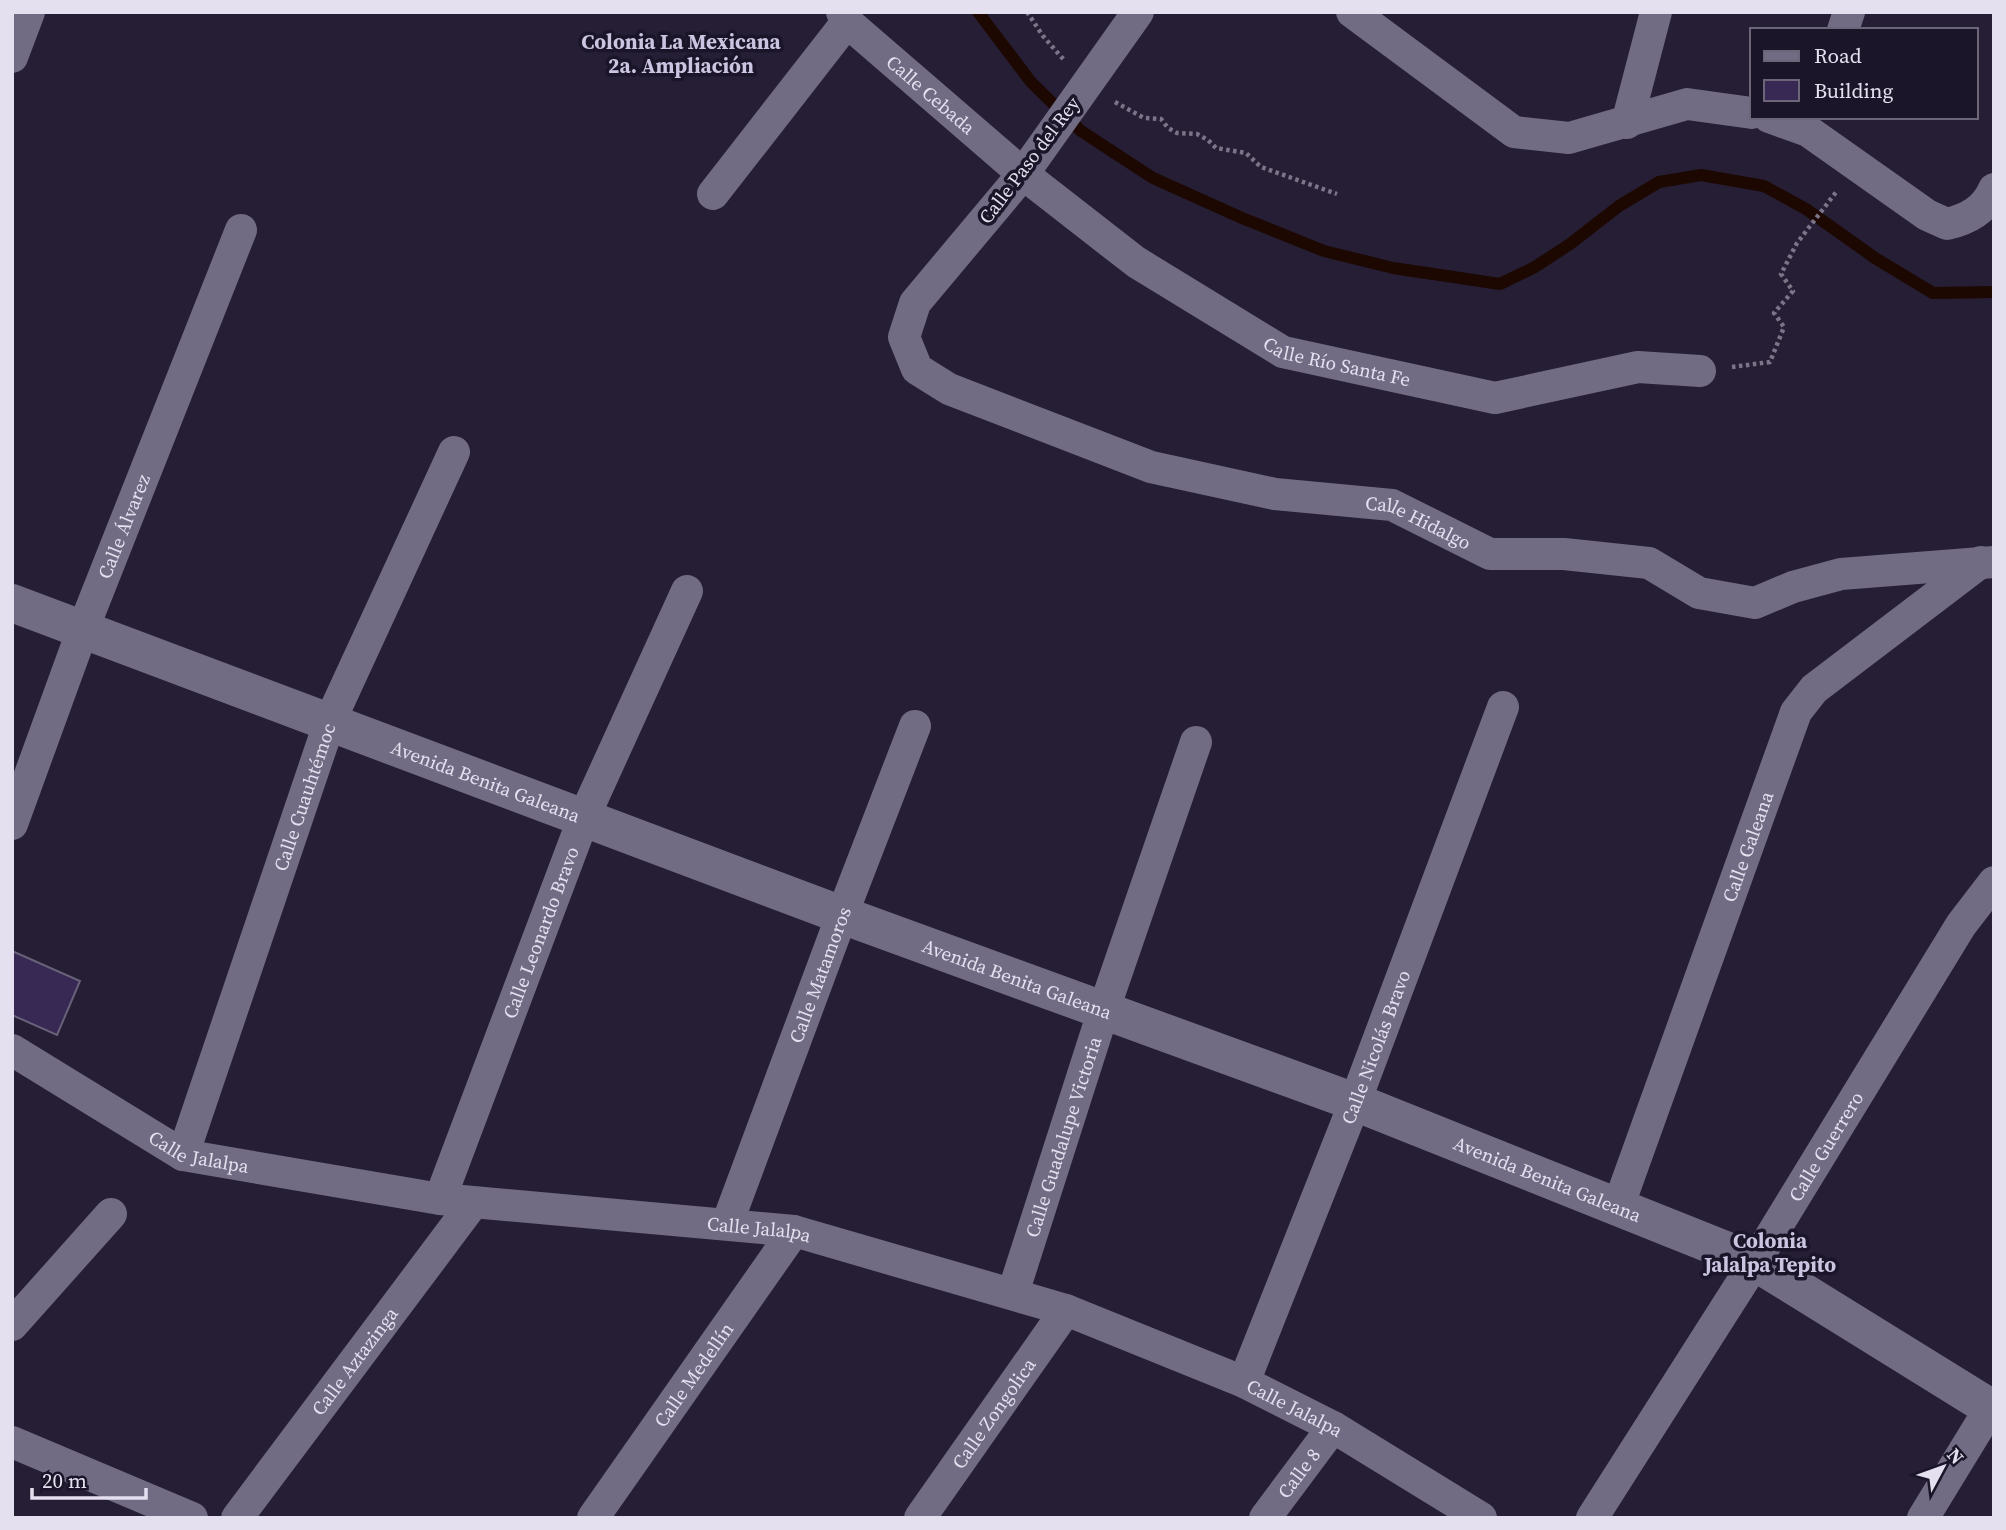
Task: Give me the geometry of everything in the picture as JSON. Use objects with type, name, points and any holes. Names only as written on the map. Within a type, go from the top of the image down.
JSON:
[{"type":"street","points":[[12,57],[29,12]]},
{"type":"street","name":"Calle Paso del Rey","points":[[915,303],[1030,164],[1138,12]]},
{"type":"street","points":[[1352,12],[1514,132],[1569,138],[1687,104],[1750,113]]},
{"type":"street","points":[[1627,123],[1656,12]]},
{"type":"street","points":[[713,194],[844,17]]},
{"type":"street","name":"Calle Cebada","points":[[844,17],[1030,164]]},
{"type":"street","points":[[1781,119],[1810,124],[1927,215],[1947,224],[1969,218],[1989,200],[1994,189]]},
{"type":"street","name":"Calle Río Santa Fe","points":[[1030,164],[1136,262],[1283,352],[1495,398],[1637,367],[1700,371]]},
{"type":"street","name":"Calle Álvarez","points":[[12,824],[83,629],[241,230]]},
{"type":"street","name":"Calle Hidalgo","points":[[915,303],[904,337],[917,369],[949,389],[1151,467],[1275,494],[1392,505],[1490,554],[1564,554],[1649,563],[1699,593],[1755,603],[1793,587],[1841,574],[1988,562]]},
{"type":"street","name":"Calle Cuauhtémoc","points":[[183,1155],[330,721],[454,452]]},
{"type":"street","name":"Calle Galeana","points":[[1618,1206],[1796,712],[1814,689],[1988,562]]},
{"type":"street","name":"Calle Leonardo Bravo","points":[[440,1199],[584,817],[687,591]]},
{"type":"street","name":"Avenida Benita Galeana","points":[[12,603],[842,915],[1355,1102],[1618,1206],[1755,1262],[1993,1406]]},
{"type":"street","name":"Calle Nicolás Bravo","points":[[1244,1382],[1355,1102],[1503,707]]},
{"type":"street","name":"Calle Matamoros","points":[[727,1224],[915,726]]},
{"type":"street","name":"Calle Guadalupe Victoria","points":[[1013,1293],[1104,1009],[1196,742]]},
{"type":"street","name":"Calle Guerrero","points":[[1592,1518],[1755,1262],[1962,925],[1994,882]]},
{"type":"street","name":"Calle Jalalpa","points":[[12,1050],[183,1155],[440,1199],[794,1231],[1013,1293],[1066,1310],[1244,1382],[1333,1427],[1481,1518]]},
{"type":"street","name":"Calle Aztazinga","points":[[237,1518],[474,1203]]},
{"type":"street","points":[[12,1325],[111,1214]]},
{"type":"street","name":"Calle Medellín","points":[[593,1518],[794,1231]]},
{"type":"street","name":"Calle Zongolica","points":[[920,1518],[1066,1310]]},
{"type":"street","points":[[1923,1518],[1993,1406]]},
{"type":"street","name":"Calle 8","points":[[1265,1518],[1333,1427]]},
{"type":"street","points":[[12,1442],[192,1518]]},
{"type":"path","points":[[1027,12],[1042,36],[1064,61]]},
{"type":"path","points":[[1113,101],[1144,118],[1161,119],[1168,128],[1177,132],[1197,134],[1216,148],[1246,153],[1261,167],[1338,194]]},
{"type":"path","points":[[1770,362],[1784,327],[1774,313],[1793,291],[1781,274],[1797,243],[1831,200]]},
{"type":"building","points":[[12,951],[80,981],[57,1035],[12,1015]]},
{"type":"waterway","points":[[978,12],[1031,82],[1081,131],[1153,178],[1324,251],[1393,268],[1500,284],[1535,267],[1619,206],[1659,182],[1701,175],[1764,186],[1806,209],[1875,258],[1933,293],[1994,292]]},
{"type":"district","name":"Colonia La Mexicana 2a. Ampliación","points":[[681,53]]},
{"type":"district","name":"Colonia Jalalpa Tepito","points":[[1770,1252]]}]
